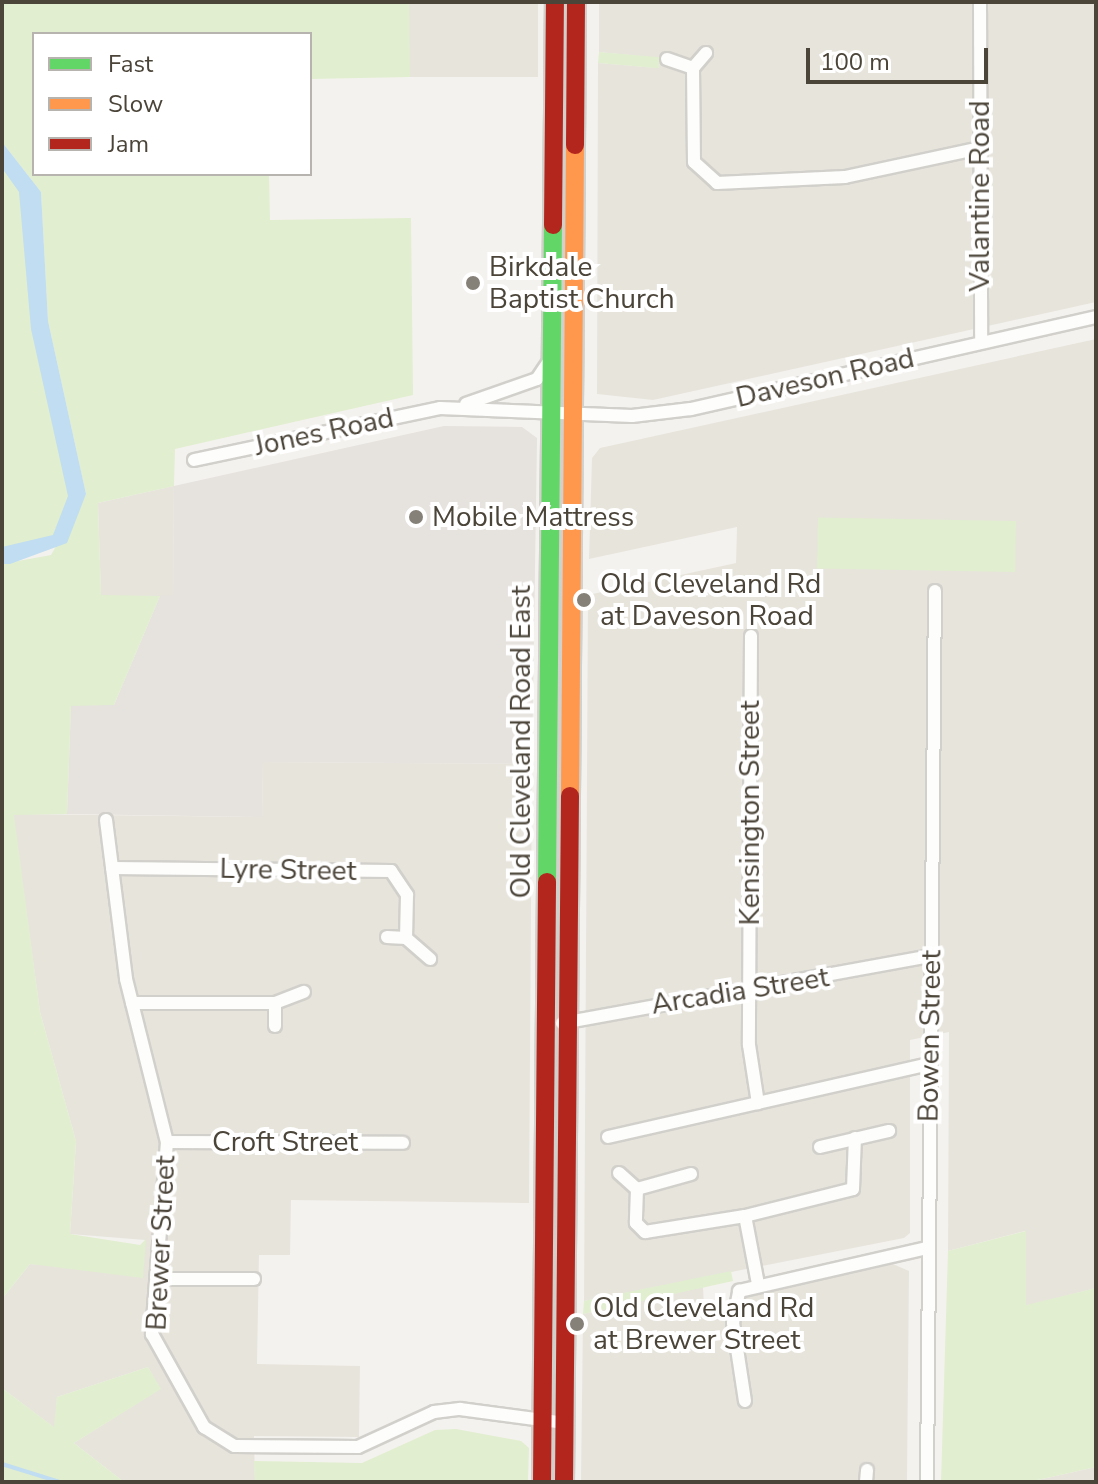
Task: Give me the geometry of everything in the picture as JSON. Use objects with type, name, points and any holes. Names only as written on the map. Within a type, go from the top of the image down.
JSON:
[{"type":"main road","name":"Old Cleveland Road East","points":[[542,1482],[555,2]]},
{"type":"main road","name":"Old Cleveland Road East","points":[[564,1482],[576,2]]},
{"type":"street","name":"Valantine Road","points":[[980,2],[981,342]]},
{"type":"street","points":[[706,53],[693,68],[694,162],[717,183],[845,177],[980,148]]},
{"type":"street","points":[[667,59],[693,68]]},
{"type":"street","name":"Daveson Road","points":[[551,410],[572,413],[691,409],[1096,317]]},
{"type":"street","name":"Jones Road","points":[[194,460],[455,407],[537,379],[552,351]]},
{"type":"street","name":"Jones Road","points":[[455,407],[551,410]]},
{"type":"street","name":"Bowen Street","points":[[927,1482],[935,591]]},
{"type":"street","name":"Kensington Street","points":[[751,636],[752,1078],[758,1103]]},
{"type":"street","name":"Brewer Street","points":[[106,820],[132,1003],[167,1142],[157,1279],[156,1349],[215,1439],[358,1447],[434,1412],[565,1423]]},
{"type":"street","name":"Lyre Street","points":[[112,868],[391,871],[407,895],[406,938]]},
{"type":"street","points":[[387,937],[406,938],[430,959]]},
{"type":"street","name":"Arcadia Street","points":[[547,1023],[568,1023],[932,956]]},
{"type":"street","points":[[132,1003],[275,1003],[304,992]]},
{"type":"street","points":[[275,1003],[275,1026]]},
{"type":"street","points":[[608,1137],[930,1064]]},
{"type":"street","points":[[820,1147],[889,1131]]},
{"type":"street","points":[[637,1189],[636,1223],[653,1235],[745,1216],[853,1189],[855,1138]]},
{"type":"street","name":"Croft Street","points":[[167,1142],[403,1143]]},
{"type":"street","points":[[619,1173],[637,1189]]},
{"type":"street","points":[[637,1189],[691,1174]]},
{"type":"street","points":[[745,1216],[758,1284]]},
{"type":"street","points":[[745,1401],[735,1298],[758,1284],[927,1248]]},
{"type":"street","points":[[157,1279],[254,1279]]},
{"type":"shaded area","points":[[409,2],[538,2],[538,77],[409,77]]},
{"type":"shaded area","points":[[599,2],[1096,2],[1096,302],[653,400],[597,394],[598,63],[659,68],[660,58],[599,52]]},
{"type":"shaded area","points":[[1096,339],[1096,1288],[1026,1306],[1025,1231],[948,1251],[949,1032],[910,1040],[910,1233],[904,1238],[584,1301],[588,595],[736,563],[737,527],[589,559],[592,458],[600,448]]},
{"type":"shaded area","points":[[444,426],[522,427],[537,438],[532,764],[263,762],[262,817],[67,814],[71,705],[114,705],[160,596],[173,595],[174,486]]},
{"type":"shaded area","points":[[174,486],[173,596],[101,596],[98,503]]},
{"type":"shaded area","points":[[263,762],[532,764],[529,1203],[291,1200],[290,1255],[259,1255],[257,1364],[360,1366],[359,1437],[254,1436],[255,1482],[124,1482],[74,1443],[160,1389],[148,1367],[57,1397],[55,1428],[2,1388],[2,1299],[30,1264],[138,1272],[145,1240],[70,1234],[76,1141],[40,1012],[13,814],[262,817]]},
{"type":"shaded area","points":[[893,1264],[909,1271],[907,1482],[581,1482],[583,1314],[703,1287],[704,1306]]},
{"type":"shaded area","points":[[1096,1467],[1096,1482],[1029,1482]]},
{"type":"green space","points":[[2,2],[409,2],[410,77],[312,79],[312,32],[32,32],[32,176],[269,176],[270,220],[411,218],[413,395],[175,449],[174,486],[98,503],[101,595],[160,596],[114,705],[71,706],[67,814],[14,815],[40,1012],[76,1141],[70,1234],[140,1245],[146,1239],[143,1278],[30,1264],[2,1299],[2,564],[51,555],[86,494],[48,321],[41,192],[2,142]]},
{"type":"green space","points":[[599,52],[660,57],[659,68],[598,63]]},
{"type":"green space","points":[[2,161],[25,184],[77,500],[60,538],[2,553]]},
{"type":"green space","points":[[818,518],[1016,521],[1015,572],[817,569]]},
{"type":"green space","points":[[1026,1231],[1026,1305],[1096,1288],[1096,1467],[1029,1482],[941,1482],[948,1251]]},
{"type":"green space","points":[[731,1271],[733,1281],[583,1314],[584,1301]]},
{"type":"green space","points":[[148,1367],[161,1389],[74,1443],[124,1482],[2,1482],[2,1388],[54,1427],[57,1397]]},
{"type":"green space","points":[[456,1429],[521,1441],[529,1448],[528,1482],[255,1482],[254,1461],[362,1463],[435,1430]]},
{"type":"water","points":[[2,142],[41,192],[48,321],[86,494],[67,543],[10,564],[2,564],[2,547],[53,535],[68,496],[31,329],[19,192],[2,168]]},
{"type":"waterway","points":[[2,1464],[60,1482]]},
{"type":"traffic: fast","points":[[547,882],[553,225]]},
{"type":"traffic: slow","points":[[570,796],[575,145]]},
{"type":"traffic: jam","points":[[553,225],[555,2]]},
{"type":"traffic: jam","points":[[575,145],[576,2]]},
{"type":"traffic: jam","points":[[564,1482],[570,796]]},
{"type":"traffic: jam","points":[[542,1482],[547,882]]},
{"type":"place","name":"Birkdale Baptist Church","points":[[473,283]]},
{"type":"place","name":"Mobile Mattress","points":[[416,517]]},
{"type":"place","name":"Old Cleveland Rd at Daveson Road","points":[[584,600]]},
{"type":"place","name":"Old Cleveland Rd at Brewer Street","points":[[577,1324]]}]
